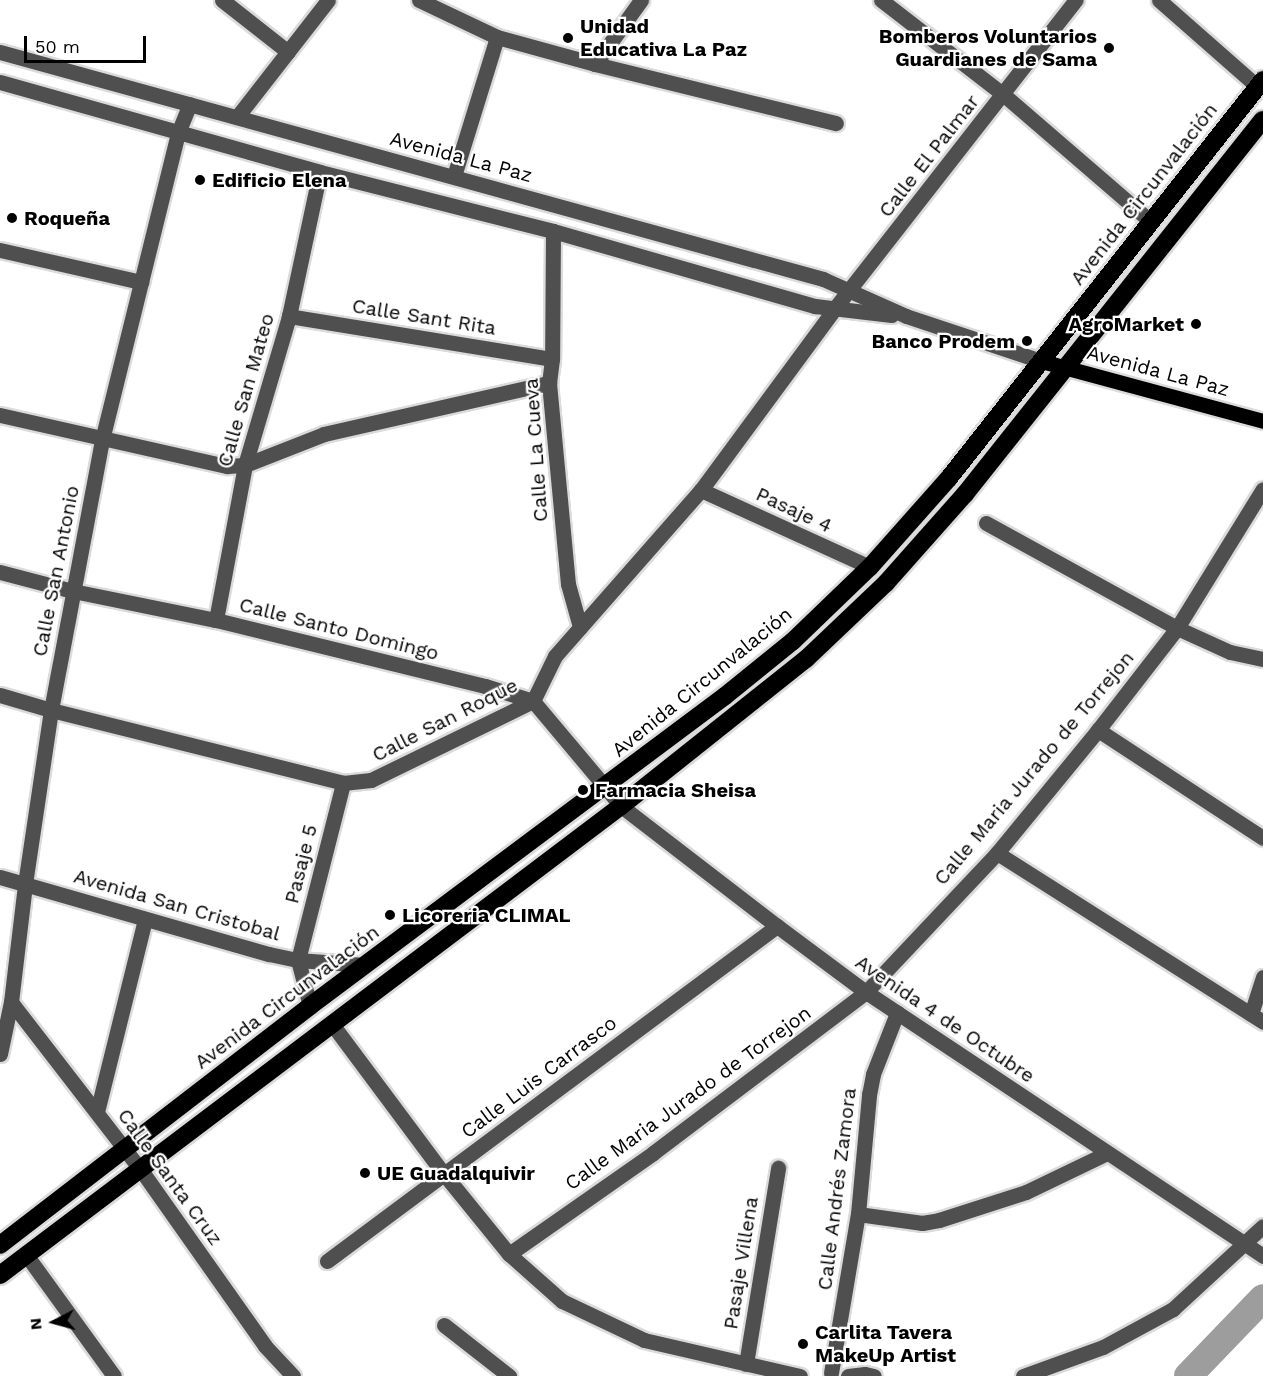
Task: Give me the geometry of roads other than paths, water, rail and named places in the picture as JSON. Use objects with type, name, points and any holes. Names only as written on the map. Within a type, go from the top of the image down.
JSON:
[{"type":"highway","name":"Avenida Circunvalación","points":[[0,1245],[310,1006],[726,696],[793,640],[870,567],[949,478],[1260,84]]},
{"type":"highway","points":[[0,1275],[621,806],[806,659],[886,583],[965,494],[1263,120]]},
{"type":"main road","name":"Avenida La Paz","points":[[1041,361],[1263,421]]},
{"type":"street","points":[[222,0],[288,52]]},
{"type":"street","points":[[237,117],[328,0]]},
{"type":"street","points":[[419,0],[497,38],[836,123]]},
{"type":"street","points":[[595,64],[641,0]]},
{"type":"street","points":[[881,0],[1004,95],[1151,222]]},
{"type":"street","name":"Calle El Palmar","points":[[835,308],[1077,0]]},
{"type":"street","points":[[1160,0],[1260,84]]},
{"type":"street","points":[[454,176],[497,38]]},
{"type":"street","name":"Avenida La Paz","points":[[0,52],[823,279],[906,316],[1041,361]]},
{"type":"street","name":"Avenida La Paz","points":[[0,82],[320,172],[553,231],[815,306],[906,316]]},
{"type":"street","name":"Calle San Antonio","points":[[0,1054],[11,1002],[25,884],[51,710],[102,440],[178,133],[190,104]]},
{"type":"street","name":"Calle San Mateo","points":[[216,620],[245,465],[289,316],[320,172]]},
{"type":"street","name":"Calle La Cueva","points":[[553,231],[552,360],[549,383],[568,584],[580,627]]},
{"type":"street","points":[[0,250],[141,282]]},
{"type":"street","name":"Calle San Roque","points":[[0,695],[51,710],[343,783],[371,780],[533,701],[555,656],[701,490],[835,308]]},
{"type":"street","name":"Calle Sant Rita","points":[[289,316],[552,360]]},
{"type":"street","points":[[0,415],[102,440],[227,466],[245,465],[324,434],[549,383]]},
{"type":"street","name":"Calle Maria Jurado de Torrejon","points":[[509,1254],[654,1153],[866,992],[996,853],[1098,730],[1177,628],[1263,489]]},
{"type":"street","name":"Pasaje 4","points":[[701,490],[870,567]]},
{"type":"street","points":[[986,523],[1177,628],[1230,652],[1263,659]]},
{"type":"street","name":"Calle Santo Domingo","points":[[0,572],[73,591],[216,620],[485,686],[533,701],[552,721],[604,789],[621,806]]},
{"type":"street","points":[[1098,730],[1263,838]]},
{"type":"street","name":"Pasaje 5","points":[[298,960],[343,783]]},
{"type":"street","name":"Avenida 4 de Octubre","points":[[621,806],[866,992],[1255,1251]]},
{"type":"street","points":[[996,853],[1257,1018],[1263,977]]},
{"type":"street","name":"Avenida San Cristobal","points":[[0,877],[298,960],[310,1006]]},
{"type":"street","points":[[97,1112],[145,919]]},
{"type":"street","name":"Calle Luis Carrasco","points":[[327,1261],[777,926]]},
{"type":"street","points":[[298,960],[365,965]]},
{"type":"street","name":"Calle Santa Cruz","points":[[11,1002],[126,1149],[265,1346],[293,1376]]},
{"type":"street","name":"Calle Andrés Zamora","points":[[828,1375],[858,1214],[868,1095],[873,1074],[897,1013]]},
{"type":"street","points":[[332,1024],[444,1174],[509,1254],[562,1302],[594,1319],[644,1340],[800,1376]]},
{"type":"street","points":[[858,1214],[922,1223],[939,1220],[1026,1192],[1107,1154]]},
{"type":"street","name":"Pasaje Villena","points":[[746,1364],[778,1168]]},
{"type":"street","points":[[1023,1376],[1103,1347],[1173,1309],[1255,1251],[1263,1226]]},
{"type":"street","points":[[27,1256],[114,1376]]},
{"type":"street","points":[[444,1325],[509,1376]]},
{"type":"street","points":[[848,1376],[874,1376]]},
{"type":"waterway","points":[[1188,1376],[1263,1298]]},
{"type":"place","name":"Unidad Educativa La Paz","points":[[568,38]]},
{"type":"place","name":"Bomberos Voluntarios Guardianes de Sama","points":[[1109,48]]},
{"type":"place","name":"Edificio Elena","points":[[200,180]]},
{"type":"place","name":"Roqueña","points":[[12,218]]},
{"type":"place","name":"AgroMarket","points":[[1196,324]]},
{"type":"place","name":"Banco Prodem","points":[[1027,341]]},
{"type":"place","name":"Farmacia Sheisa","points":[[583,790]]},
{"type":"place","name":"Licoreria CLIMAL","points":[[390,915]]},
{"type":"place","name":"UE Guadalquivir","points":[[365,1173]]},
{"type":"place","name":"Carlita Tavera MakeUp Artist","points":[[803,1344]]}]
